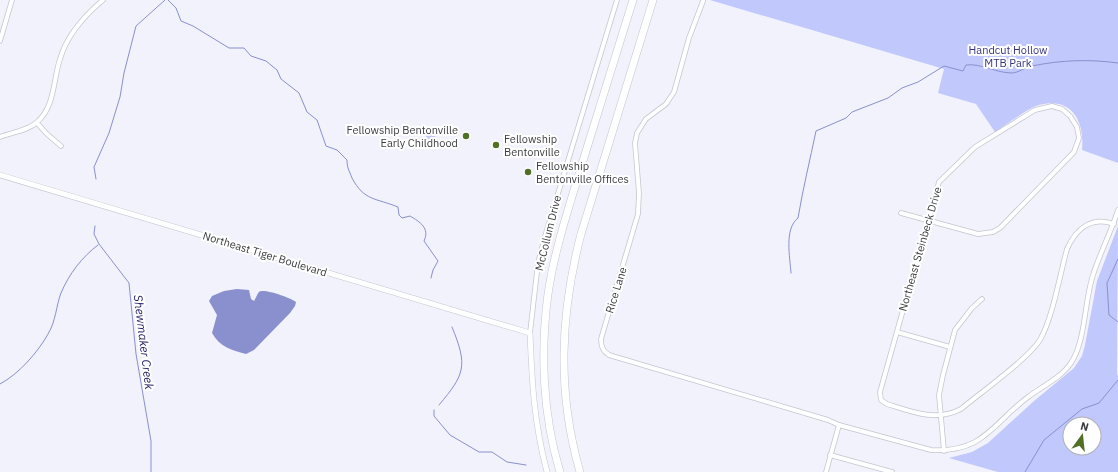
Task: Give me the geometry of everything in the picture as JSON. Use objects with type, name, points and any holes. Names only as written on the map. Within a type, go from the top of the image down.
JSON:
[{"type":"highway","points":[[560,472],[552,434],[546,385],[545,328],[548,294],[564,226],[633,0]]},
{"type":"highway","points":[[580,472],[568,417],[564,380],[566,307],[572,270],[581,234],[653,0]]},
{"type":"street","points":[[0,41],[12,0]]},
{"type":"street","points":[[0,137],[28,128],[37,123],[50,102],[60,58],[71,35],[88,13],[103,0]]},
{"type":"street","name":"McCollum Drive","points":[[547,472],[538,436],[531,385],[530,333],[538,263],[617,0]]},
{"type":"street","name":"Rice Lane","points":[[703,1],[689,38],[674,92],[666,104],[646,119],[637,134],[636,149],[639,193],[638,209],[601,339],[601,345],[603,351],[609,355],[828,420],[839,426]]},
{"type":"street","name":"Northeast Steinbeck Drive","points":[[928,220],[978,234],[994,232],[1000,228],[1074,152],[1079,138],[1078,127],[1070,116],[1057,108],[1040,107],[980,144],[939,182],[928,220],[880,392],[881,400],[887,404],[928,416],[941,415]]},
{"type":"street","points":[[37,123],[61,146]]},
{"type":"street","name":"Northeast Tiger Boulevard","points":[[0,175],[530,333]]},
{"type":"street","points":[[826,472],[839,426],[931,450],[944,451],[970,445],[993,431],[1026,398],[1070,364],[1076,353],[1093,274],[1114,224],[1118,210]]},
{"type":"street","points":[[901,213],[928,220]]},
{"type":"street","points":[[941,415],[952,413],[961,409],[1026,355],[1037,344],[1047,324],[1067,249],[1072,238],[1080,229],[1091,222],[1102,221],[1114,224]]},
{"type":"street","points":[[944,451],[939,395],[950,347],[956,330],[963,319],[982,299]]},
{"type":"street","points":[[897,332],[950,347]]},
{"type":"street","points":[[830,455],[876,470],[892,472]]},
{"type":"green space","name":"Handcut Hollow MTB Park","points":[[710,0],[1118,0],[1118,163],[1082,150],[1081,130],[1078,121],[1068,108],[1060,104],[1050,103],[1034,107],[995,132],[976,104],[938,93],[944,69]]},
{"type":"green space","points":[[425,131],[436,134],[433,145],[424,134]]},
{"type":"green space","points":[[1118,226],[1118,472],[998,472],[949,458],[972,452],[988,443],[1034,401],[1074,368],[1082,356],[1097,281]]},
{"type":"shaded area","points":[[237,289],[249,290],[251,299],[254,301],[259,292],[266,291],[289,298],[296,302],[290,313],[254,350],[246,354],[222,345],[212,333],[217,315],[209,301],[212,296],[224,291]]},
{"type":"waterway","name":"Shewmaker Creek","points":[[96,179],[94,167],[109,133],[120,97],[124,73],[136,26],[165,0]]},
{"type":"waterway","points":[[168,0],[176,8],[181,21],[193,26],[229,48],[244,48],[251,56],[266,61],[277,70],[281,79],[299,93],[307,112],[317,120],[326,146],[337,150],[347,160],[352,178],[361,191],[371,198],[398,207],[399,215],[402,218],[410,216],[423,226],[426,232],[424,241],[438,261],[431,278]]},
{"type":"waterway","points":[[791,273],[789,236],[791,229],[798,218],[816,131],[846,118],[852,112],[888,98],[902,88],[918,82],[944,66],[963,71],[966,65],[972,65],[1012,73],[1032,66],[1064,61],[1118,63]]},
{"type":"waterway","name":"Shewmaker Creek","points":[[95,226],[94,234],[99,244],[129,283],[136,354],[151,441],[151,472]]},
{"type":"waterway","points":[[0,384],[21,369],[44,341],[51,329],[61,293],[68,279],[81,260],[98,245]]},
{"type":"waterway","points":[[1118,259],[1107,283],[1109,315],[1118,322]]},
{"type":"waterway","points":[[439,405],[459,377],[461,369],[462,361],[460,351],[452,327]]},
{"type":"waterway","points":[[1025,472],[1044,440],[1082,409],[1099,403],[1118,380]]},
{"type":"waterway","points":[[434,410],[434,416],[450,435],[479,452],[492,452],[507,462],[526,465]]},
{"type":"place","name":"Fellowship Bentonville Early Childhood","points":[[466,136]]},
{"type":"place","name":"Fellowship Bentonville","points":[[496,145]]},
{"type":"place","name":"Fellowship Bentonville Offices","points":[[528,172]]}]
